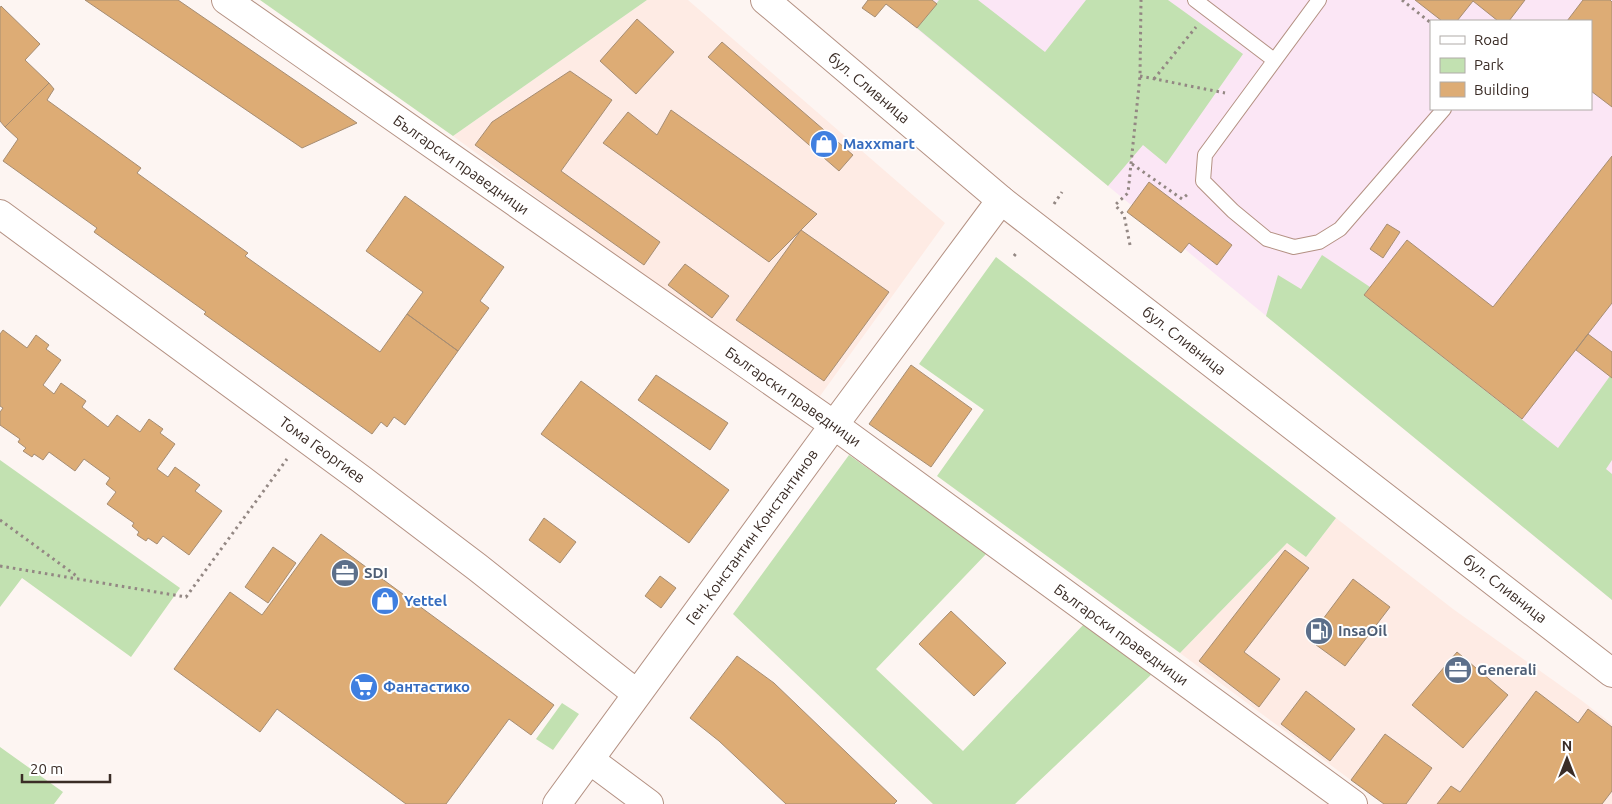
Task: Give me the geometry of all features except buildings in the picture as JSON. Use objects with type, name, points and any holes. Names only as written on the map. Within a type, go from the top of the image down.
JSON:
[{"type":"street","name":"Български праведници","points":[[226,0],[834,425],[1353,804]]},
{"type":"street","name":"бул. Сливница","points":[[779,5],[1001,200],[1612,672]]},
{"type":"street","name":"Ген. Константин Константинов","points":[[558,804],[834,425],[1001,200]]},
{"type":"street","name":"Тома Георгиев","points":[[0,214],[303,436],[477,567],[637,694]]},
{"type":"street","points":[[590,760],[649,804]]},
{"type":"lane","points":[[1195,0],[1274,60]]},
{"type":"lane","points":[[1319,0],[1205,155],[1203,181],[1233,211],[1267,239],[1294,248],[1319,242],[1340,229],[1443,110]]},
{"type":"path","points":[[1130,246],[1124,215],[1115,204],[1128,193],[1140,76],[1141,0]]},
{"type":"path","points":[[1402,0],[1430,21]]},
{"type":"path","points":[[1154,79],[1209,11]]},
{"type":"path","points":[[1140,76],[1247,98]]},
{"type":"path","points":[[1131,164],[1182,199],[1203,181]]},
{"type":"path","points":[[1054,204],[1062,192]]},
{"type":"path","points":[[1014,256],[1018,251]]},
{"type":"path","points":[[0,566],[186,597],[303,436]]},
{"type":"path","points":[[0,520],[80,579]]},
{"type":"shaded area","points":[[647,0],[688,0],[945,223],[815,403],[453,136]]},
{"type":"shaded area","points":[[882,0],[1612,0],[1612,600]]},
{"type":"shaded area","points":[[1336,518],[1453,609],[1612,724],[1612,804],[1383,804],[1180,653],[1287,543],[1306,557]]},
{"type":"green space","points":[[260,0],[647,0],[453,136]]},
{"type":"green space","points":[[939,0],[978,0],[1045,52],[1086,0],[1168,0],[1243,54],[1166,164],[1143,145],[1108,186],[917,28]]},
{"type":"green space","points":[[1322,255],[1370,287],[1364,295],[1558,448],[1610,376],[1612,378],[1612,460],[1606,469],[1612,474],[1612,600],[1266,316],[1278,275],[1301,289]]},
{"type":"green space","points":[[996,257],[1336,518],[1306,557],[1287,543],[1180,653],[937,476],[984,410],[919,364]]},
{"type":"green space","points":[[849,455],[987,553],[876,669],[963,751],[1085,623],[1154,672],[1015,804],[933,804],[733,614]]},
{"type":"green space","points":[[0,460],[180,588],[131,657],[22,578],[0,607]]},
{"type":"green space","points":[[562,703],[579,714],[553,750],[536,739]]},
{"type":"green space","points":[[0,747],[63,792],[54,804],[0,804]]},
{"type":"place","name":"Maxxmart","points":[[824,144]]},
{"type":"place","name":"SDI","points":[[345,573]]},
{"type":"place","name":"Yettel","points":[[385,601]]},
{"type":"place","name":"InsaOil","points":[[1319,631]]},
{"type":"place","name":"Generali","points":[[1458,670]]},
{"type":"place","name":"Фантастико","points":[[364,687]]}]
